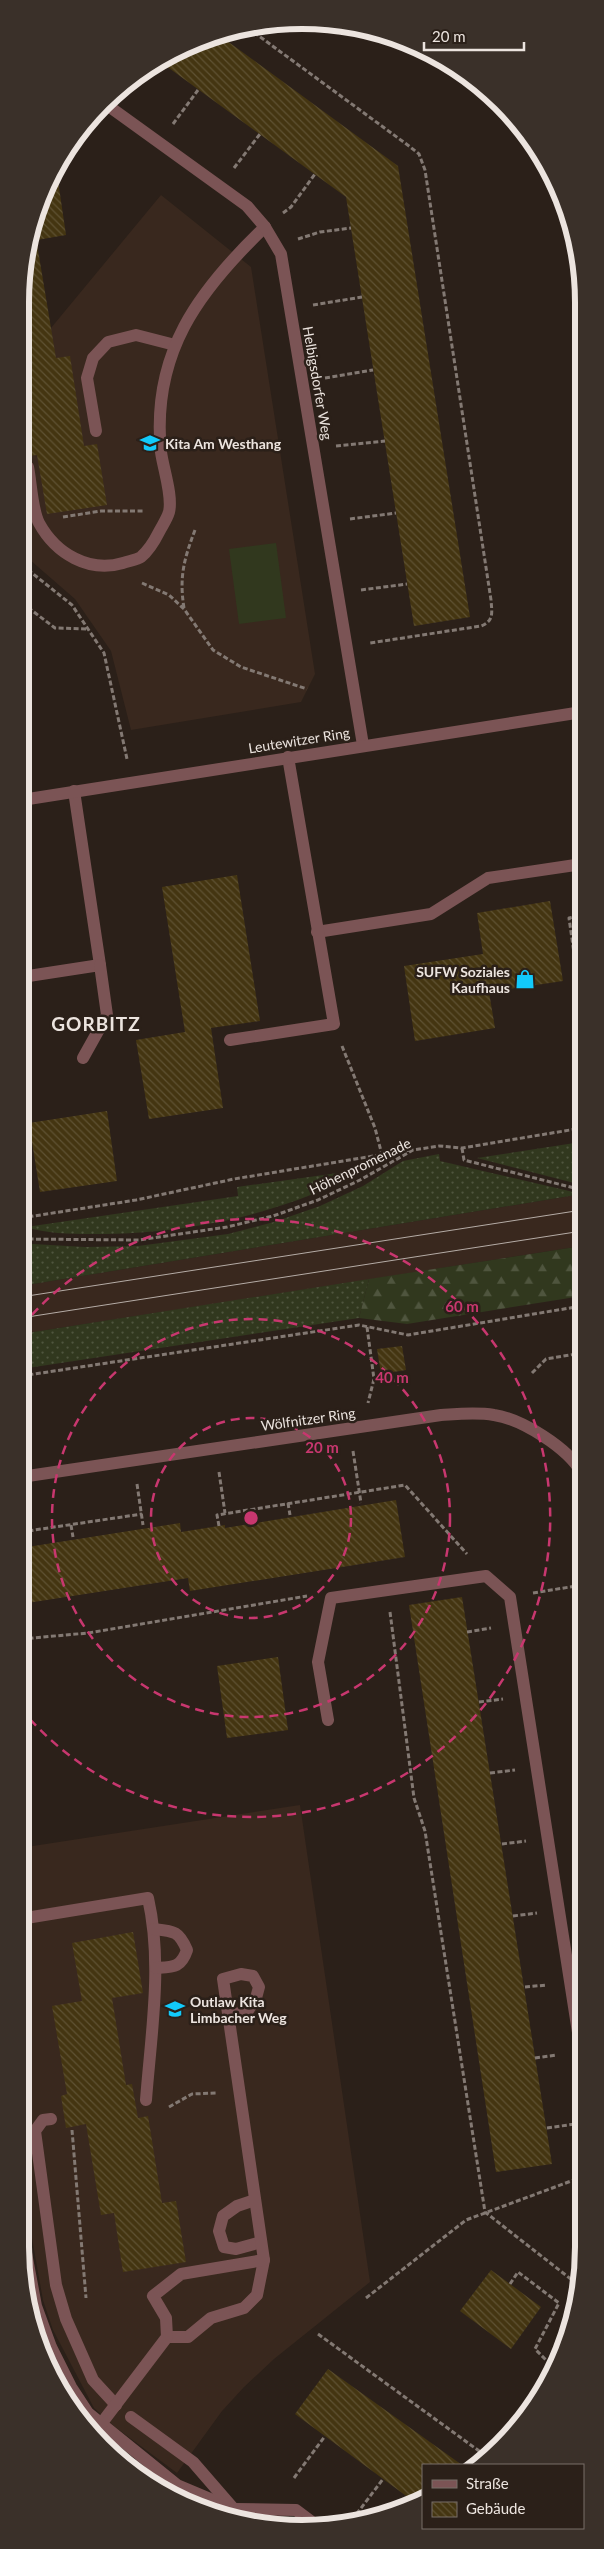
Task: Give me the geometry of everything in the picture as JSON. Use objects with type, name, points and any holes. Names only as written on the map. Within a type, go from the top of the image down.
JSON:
[{"type":"street","name":"Helbigsdorfer Weg","points":[[111,108],[247,206],[265,228],[281,254],[363,745]]},
{"type":"street","points":[[29,472],[38,521],[52,542],[77,561],[107,568],[140,558],[158,534],[170,510],[162,452],[160,409],[168,366],[181,329],[198,300],[237,254],[265,228]]},
{"type":"street","points":[[96,431],[87,378],[93,358],[108,342],[136,336],[176,345]]},
{"type":"street","name":"Leutewitzer Ring","points":[[29,799],[575,713]]},
{"type":"street","points":[[230,1040],[334,1024],[316,932],[288,757]]},
{"type":"street","points":[[74,791],[107,1015],[82,1058]]},
{"type":"street","points":[[316,932],[431,914],[488,878],[575,865]]},
{"type":"street","points":[[29,976],[100,965]]},
{"type":"street","name":"Wölfnitzer Ring","points":[[29,1476],[431,1416],[468,1413],[496,1415],[547,1437],[575,1462]]},
{"type":"street","points":[[328,1720],[318,1662],[330,1598],[486,1576],[510,1597],[575,2013]]},
{"type":"street","points":[[29,1918],[148,1898],[154,1929],[156,1968],[146,2100]]},
{"type":"street","points":[[154,1929],[172,1930],[182,1938],[187,1950],[183,1962],[174,1968],[156,1968]]},
{"type":"street","points":[[167,2338],[188,2337],[211,2318],[244,2308],[257,2295],[264,2260],[228,2015]]},
{"type":"street","points":[[51,2119],[44,2120],[35,2131],[56,2285],[66,2319],[93,2380],[116,2404]]},
{"type":"street","points":[[255,2200],[237,2206],[223,2216],[220,2231],[224,2247],[236,2249],[261,2242]]},
{"type":"street","points":[[101,2424],[167,2338],[166,2318],[154,2296],[181,2274],[264,2260]]},
{"type":"street","points":[[30,2274],[36,2306],[51,2347],[71,2387],[88,2413],[177,2485],[232,2511],[296,2510],[309,2520]]},
{"type":"street","points":[[132,2417],[193,2462],[232,2511]]},
{"type":"path","points":[[255,33],[409,146],[418,154],[426,170],[492,617],[488,623],[481,626],[347,647]]},
{"type":"path","points":[[181,113],[198,90]]},
{"type":"path","points":[[220,186],[260,134]]},
{"type":"path","points":[[265,228],[291,207],[315,174]]},
{"type":"path","points":[[317,233],[351,228]]},
{"type":"path","points":[[336,302],[362,297]]},
{"type":"path","points":[[346,374],[374,370]]},
{"type":"path","points":[[357,444],[385,441]]},
{"type":"path","points":[[38,521],[101,510],[170,510]]},
{"type":"path","points":[[368,517],[396,513]]},
{"type":"path","points":[[184,609],[180,585],[187,551],[195,530]]},
{"type":"path","points":[[107,568],[169,595],[184,609],[213,650],[241,667],[308,689]]},
{"type":"path","points":[[29,571],[72,605],[104,653],[123,735],[130,782]]},
{"type":"path","points":[[380,588],[407,584]]},
{"type":"path","points":[[29,608],[55,628],[89,629]]},
{"type":"path","points":[[575,917],[569,918],[575,960]]},
{"type":"path","points":[[334,1024],[375,1128],[382,1155]]},
{"type":"path","name":"Höhenpromenade","points":[[29,1236],[86,1241],[139,1240],[227,1227],[272,1216],[318,1200],[360,1180],[413,1150],[439,1146],[462,1148],[575,1129]]},
{"type":"path","points":[[462,1148],[464,1160],[575,1188]]},
{"type":"path","points":[[29,1217],[136,1200],[234,1179],[413,1150]]},
{"type":"path","points":[[29,1375],[360,1325],[408,1335],[575,1307]]},
{"type":"path","points":[[367,1327],[374,1379]]},
{"type":"path","points":[[532,1373],[546,1359],[575,1354]]},
{"type":"path","points":[[354,1455],[360,1503]]},
{"type":"path","points":[[218,1468],[225,1513]]},
{"type":"path","points":[[219,1526],[217,1515],[225,1513],[404,1485],[486,1576]]},
{"type":"path","points":[[137,1488],[143,1525]]},
{"type":"path","points":[[288,1503],[290,1515]]},
{"type":"path","points":[[29,1531],[142,1514]]},
{"type":"path","points":[[71,1525],[73,1537]]},
{"type":"path","points":[[510,1597],[575,1586]]},
{"type":"path","points":[[388,1589],[414,1798],[425,1831],[485,2212],[573,2281]]},
{"type":"path","points":[[29,1638],[88,1633],[307,1596],[330,1598]]},
{"type":"path","points":[[146,2100],[159,2108],[172,2107],[192,2094],[206,2095],[239,2090]]},
{"type":"path","points":[[547,2128],[575,2124]]},
{"type":"path","points":[[72,2126],[86,2302]]},
{"type":"path","points":[[366,2298],[466,2220],[575,2180]]},
{"type":"path","points":[[510,2284],[518,2272],[558,2303],[535,2349],[550,2361]]},
{"type":"path","points":[[318,2334],[481,2453]]},
{"type":"path","points":[[294,2478],[325,2436]]},
{"type":"path","points":[[356,2515],[383,2479]]},
{"type":"shaded area","name":"Kita Am Westhang","points":[[161,195],[251,267],[315,674],[301,702],[131,730],[111,651],[75,599],[29,559],[29,331],[51,328]]},
{"type":"shaded area","points":[[575,1195],[575,1247],[29,1333],[29,1285]]},
{"type":"shaded area","name":"Outlaw Kita Limbacher Weg","points":[[300,1805],[370,2282],[274,2359],[244,2387],[222,2411],[177,2473],[115,2427],[94,2408],[53,2330],[43,2300],[29,2221],[29,1847]]},
{"type":"green space","points":[[276,543],[286,618],[239,624],[229,549]]},
{"type":"green space","points":[[575,1143],[575,1183],[477,1158]]},
{"type":"green space","points":[[439,1154],[440,1161],[575,1192],[575,1195],[29,1285],[29,1245],[85,1247],[138,1246],[228,1234],[274,1222],[320,1206],[363,1186],[403,1161]]},
{"type":"green space","points":[[366,1169],[336,1184],[273,1208],[207,1224],[174,1229],[106,1234],[55,1233],[29,1228],[238,1196],[237,1187]]},
{"type":"green space","points":[[575,1247],[575,1297],[407,1324],[359,1318],[369,1279]]},
{"type":"green space","points":[[369,1279],[359,1318],[29,1368],[29,1333]]},
{"type":"building","points":[[225,40],[398,166],[470,617],[414,626],[346,197],[165,65]]},
{"type":"building","points":[[58,179],[66,235],[36,240],[43,214]]},
{"type":"building","points":[[35,244],[37,244],[56,358],[70,356],[84,446],[97,444],[107,505],[47,514],[37,455],[29,456],[29,284]]},
{"type":"building","points":[[237,875],[260,1021],[211,1028],[223,1108],[149,1119],[136,1040],[185,1032],[162,887]]},
{"type":"building","points":[[550,901],[563,981],[489,992],[495,1028],[415,1041],[404,966],[483,954],[477,913]]},
{"type":"building","points":[[107,1111],[117,1181],[40,1192],[29,1123]]},
{"type":"building","points":[[402,1346],[406,1370],[381,1374],[377,1349]]},
{"type":"building","points":[[396,1500],[405,1557],[190,1591],[188,1578],[29,1603],[29,1547],[180,1523],[181,1532],[225,1525],[225,1528]]},
{"type":"building","points":[[462,1597],[552,2164],[496,2172],[409,1605]]},
{"type":"building","points":[[278,1657],[288,1730],[227,1738],[217,1666]]},
{"type":"building","points":[[133,1932],[143,1993],[112,1998],[126,2085],[132,2084],[138,2118],[148,2116],[162,2203],[176,2201],[186,2262],[123,2272],[114,2213],[101,2215],[86,2124],[66,2128],[61,2096],[67,2094],[52,2006],[82,2001],[72,1943]]},
{"type":"building","points":[[491,2270],[541,2307],[511,2349],[460,2311]]},
{"type":"building","points":[[328,2369],[461,2464],[422,2464],[422,2492],[409,2498],[295,2414]]},
{"type":"tram line","points":[[29,1296],[575,1211]]},
{"type":"tram line","points":[[29,1317],[575,1232]]},
{"type":"place","name":"Kita Am Westhang","points":[[150,443]]},
{"type":"place","name":"SUFW Soziales Kaufhaus","points":[[525,979]]},
{"type":"place","name":"Outlaw Kita Limbacher Weg","points":[[175,2009]]},
{"type":"district","name":"GORBITZ","points":[[96,1023]]}]
